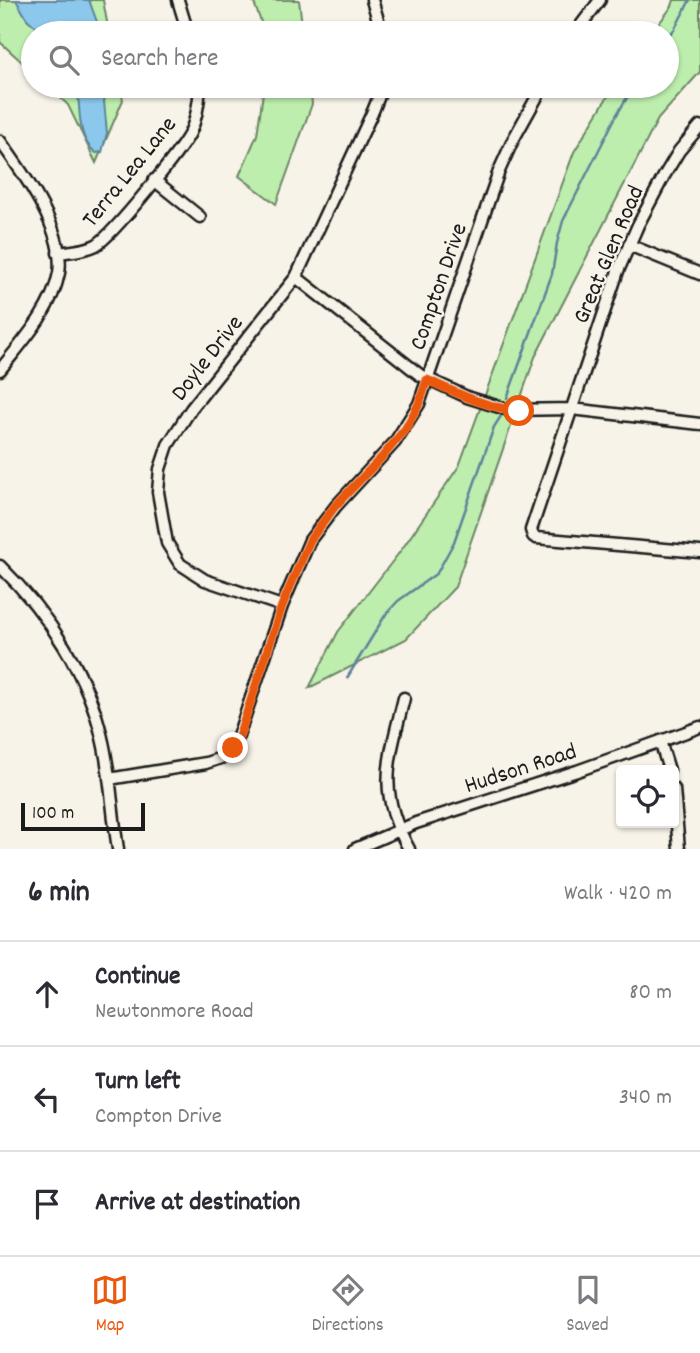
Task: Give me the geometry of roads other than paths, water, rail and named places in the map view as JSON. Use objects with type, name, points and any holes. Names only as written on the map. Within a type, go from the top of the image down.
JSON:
[{"type":"street","points":[[178,0],[184,21]]},
{"type":"street","points":[[373,0],[379,21]]},
{"type":"street","points":[[584,21],[600,0]]},
{"type":"street","name":"Terra Lea Lane","points":[[58,253],[84,250],[106,238],[189,135],[198,112],[199,98]]},
{"type":"street","name":"Doyle Drive","points":[[282,606],[205,580],[180,564],[167,542],[160,512],[158,480],[163,458],[177,429],[296,277],[378,98]]},
{"type":"street","name":"Compton Drive","points":[[109,779],[206,763],[227,755],[239,737],[282,606],[303,554],[319,527],[406,428],[419,404],[499,171],[536,98]]},
{"type":"street","name":"Great Glen Road","points":[[700,126],[679,151],[664,176],[629,245],[605,306],[531,525],[533,536],[700,552]]},
{"type":"street","points":[[0,141],[43,208],[53,231],[59,273],[51,297],[28,334],[0,370]]},
{"type":"street","points":[[154,180],[200,217]]},
{"type":"street","points":[[629,245],[700,274]]},
{"type":"street","points":[[296,277],[427,380],[467,397],[509,410],[572,409],[700,424]]},
{"type":"street","points":[[0,566],[39,609],[72,662],[99,723],[118,849]]},
{"type":"street","points":[[404,698],[387,778],[390,806],[409,849]]},
{"type":"street","name":"Hudson Road","points":[[355,849],[400,829],[700,727]]},
{"type":"street","points":[[660,741],[667,765]]},
{"type":"street","points":[[677,828],[679,849]]},
{"type":"water","points":[[16,0],[89,0],[97,21],[29,21]]},
{"type":"water","points":[[78,98],[105,98],[107,133],[102,152],[96,153],[90,147],[80,122]]},
{"type":"waterway","points":[[679,21],[690,0]]},
{"type":"waterway","points":[[507,398],[552,274],[563,221],[627,98]]},
{"type":"waterway","points":[[347,678],[386,614],[398,601],[437,573],[454,542],[494,427],[501,416]]}]
